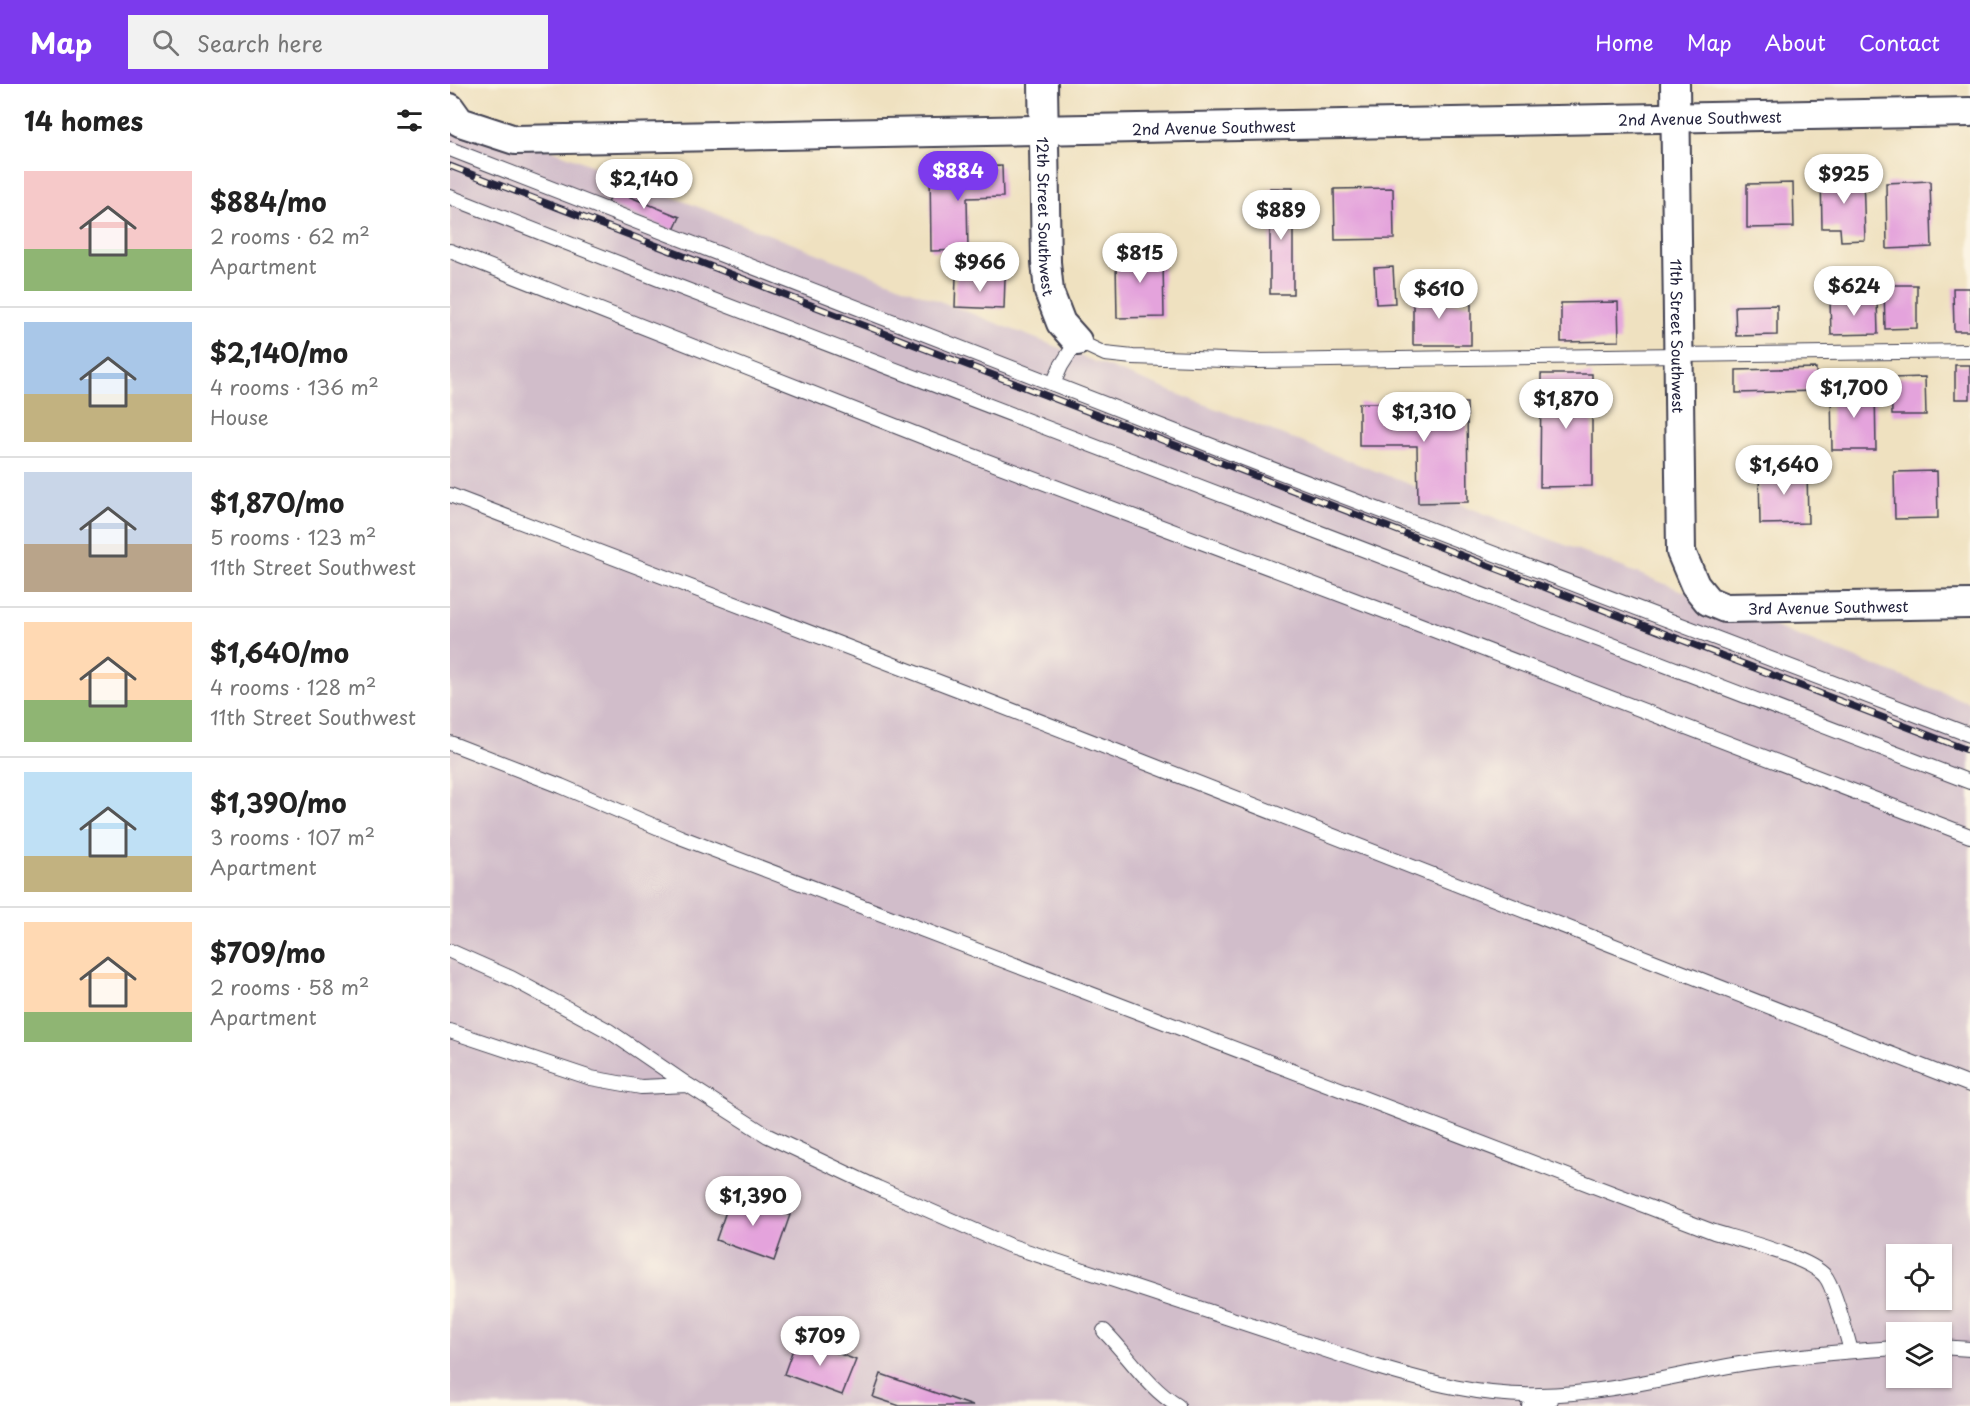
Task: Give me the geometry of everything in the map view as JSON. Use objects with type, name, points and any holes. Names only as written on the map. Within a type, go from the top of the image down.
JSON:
[{"type":"street","name":"12th Street Southwest","points":[[1043,84],[1046,262],[1049,292],[1061,323],[1077,341]]},
{"type":"street","name":"11th Street Southwest","points":[[1675,84],[1681,552],[1695,585]]},
{"type":"street","name":"2nd Avenue Southwest","points":[[454,133],[515,140],[1970,112]]},
{"type":"street","name":"3rd Avenue Southwest","points":[[1695,585],[1708,601],[1725,608],[1970,604]]},
{"type":"lane","points":[[454,133],[1053,384],[1970,735]]},
{"type":"lane","points":[[450,197],[685,290],[1970,782]]},
{"type":"lane","points":[[450,251],[920,436],[1381,609],[1970,836]]},
{"type":"lane","points":[[1053,384],[1077,341],[1105,354],[1255,361],[1970,351]]},
{"type":"lane","points":[[450,495],[965,692],[1970,1085]]},
{"type":"lane","points":[[450,743],[561,786],[680,837],[1714,1232],[1786,1255],[1812,1266],[1826,1277],[1851,1351]]},
{"type":"lane","points":[[450,951],[511,978],[609,1031],[768,1136],[878,1188],[1008,1245],[1412,1377],[1492,1393],[1538,1395],[1585,1392]]},
{"type":"lane","points":[[450,1031],[591,1078],[641,1087],[688,1085]]},
{"type":"lane","points":[[1104,1331],[1123,1350],[1143,1378],[1166,1399],[1178,1406]]},
{"type":"lane","points":[[1952,1348],[1970,1349]]},
{"type":"lane","points":[[1529,1406],[1585,1392],[1748,1363],[1886,1349]]},
{"type":"shaded area","points":[[450,110],[1970,703],[1970,1406],[450,1406]]},
{"type":"building","points":[[1002,166],[1003,197],[967,198],[968,250],[931,251],[930,168]]},
{"type":"building","points":[[1863,173],[1865,240],[1841,241],[1840,228],[1822,228],[1821,174]]},
{"type":"building","points":[[1930,181],[1932,247],[1887,249],[1886,183]]},
{"type":"building","points":[[1793,183],[1794,227],[1747,228],[1747,184]]},
{"type":"building","points":[[1270,188],[1293,188],[1293,294],[1270,294]]},
{"type":"building","points":[[1393,188],[1394,239],[1335,240],[1334,189]]},
{"type":"building","points":[[613,190],[680,217],[674,230],[608,203]]},
{"type":"building","points":[[1151,242],[1152,261],[1163,261],[1164,317],[1117,318],[1116,262],[1128,261],[1128,243]]},
{"type":"building","points":[[1393,267],[1395,303],[1376,304],[1374,268]]},
{"type":"building","points":[[956,277],[1005,278],[1004,309],[955,307]]},
{"type":"building","points":[[1413,285],[1437,285],[1437,304],[1471,304],[1471,345],[1413,345]]},
{"type":"building","points":[[1884,285],[1917,285],[1917,328],[1885,329]]},
{"type":"building","points":[[1953,288],[1970,288],[1970,331],[1954,331]]},
{"type":"building","points":[[1877,299],[1878,334],[1831,335],[1830,300]]},
{"type":"building","points":[[1618,302],[1619,341],[1561,342],[1561,303]]},
{"type":"building","points":[[1777,305],[1777,335],[1736,336],[1735,306]]},
{"type":"building","points":[[1955,365],[1970,365],[1970,399],[1955,399]]},
{"type":"building","points":[[1816,368],[1816,391],[1736,393],[1736,370]]},
{"type":"building","points":[[1541,374],[1592,374],[1592,486],[1540,487]]},
{"type":"building","points":[[1925,377],[1926,415],[1892,415],[1891,378]]},
{"type":"building","points":[[1875,388],[1876,450],[1832,450],[1831,389]]},
{"type":"building","points":[[1359,403],[1467,403],[1468,502],[1418,503],[1417,446],[1359,446]]},
{"type":"building","points":[[1807,468],[1808,523],[1760,524],[1759,470]]},
{"type":"building","points":[[1937,471],[1938,518],[1895,519],[1894,472]]},
{"type":"building","points":[[732,1194],[790,1215],[774,1261],[716,1240]]},
{"type":"building","points":[[797,1338],[856,1360],[842,1395],[784,1374]]},
{"type":"building","points":[[881,1374],[973,1406],[900,1406],[873,1397]]},
{"type":"railway","points":[[450,166],[1970,751]]}]
